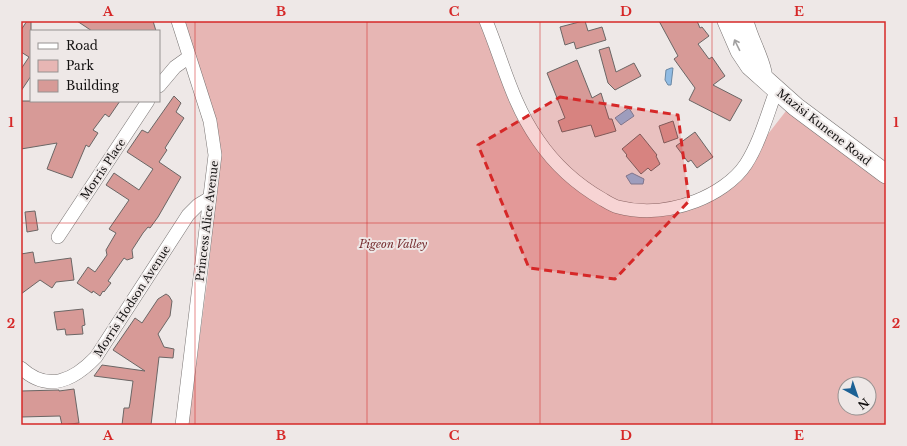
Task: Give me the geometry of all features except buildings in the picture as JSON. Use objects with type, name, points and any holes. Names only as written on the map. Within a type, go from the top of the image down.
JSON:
[{"type":"street","name":"Princess Alice Avenue","points":[[178,21],[210,121],[215,155],[208,199],[182,425]]},
{"type":"street","points":[[486,21],[501,58],[509,88],[522,115],[538,141],[560,168],[586,190],[617,207],[650,211],[676,209],[703,199],[726,184],[745,164],[757,141],[776,91]]},
{"type":"street","name":"Mazisi Kunene Road","points":[[727,21],[740,51],[750,66],[776,91],[886,174]]},
{"type":"street","name":"Mazisi Kunene Road","points":[[744,21],[747,35],[760,61],[763,77]]},
{"type":"street","points":[[160,85],[175,67],[189,57]]},
{"type":"street","name":"Morris Place","points":[[58,236],[147,102]]},
{"type":"street","name":"Morris Hodson Avenue","points":[[21,368],[26,373],[47,382],[65,380],[84,369],[96,357],[188,215],[198,205],[208,199]]},
{"type":"highlighted area","points":[[560,97],[678,115],[689,201],[615,279],[529,268],[478,145]]},
{"type":"green space","name":"Pigeon Valley","points":[[183,21],[485,21],[509,90],[566,171],[623,205],[676,205],[731,176],[754,152],[793,102],[886,172],[886,425],[188,425],[208,275],[218,166]]},
{"type":"water","points":[[673,68],[671,85],[668,85],[665,80],[666,70]]},
{"type":"water","points":[[629,108],[634,116],[621,125],[615,118]]},
{"type":"water","points":[[632,173],[644,179],[643,184],[631,184],[626,176]]}]
